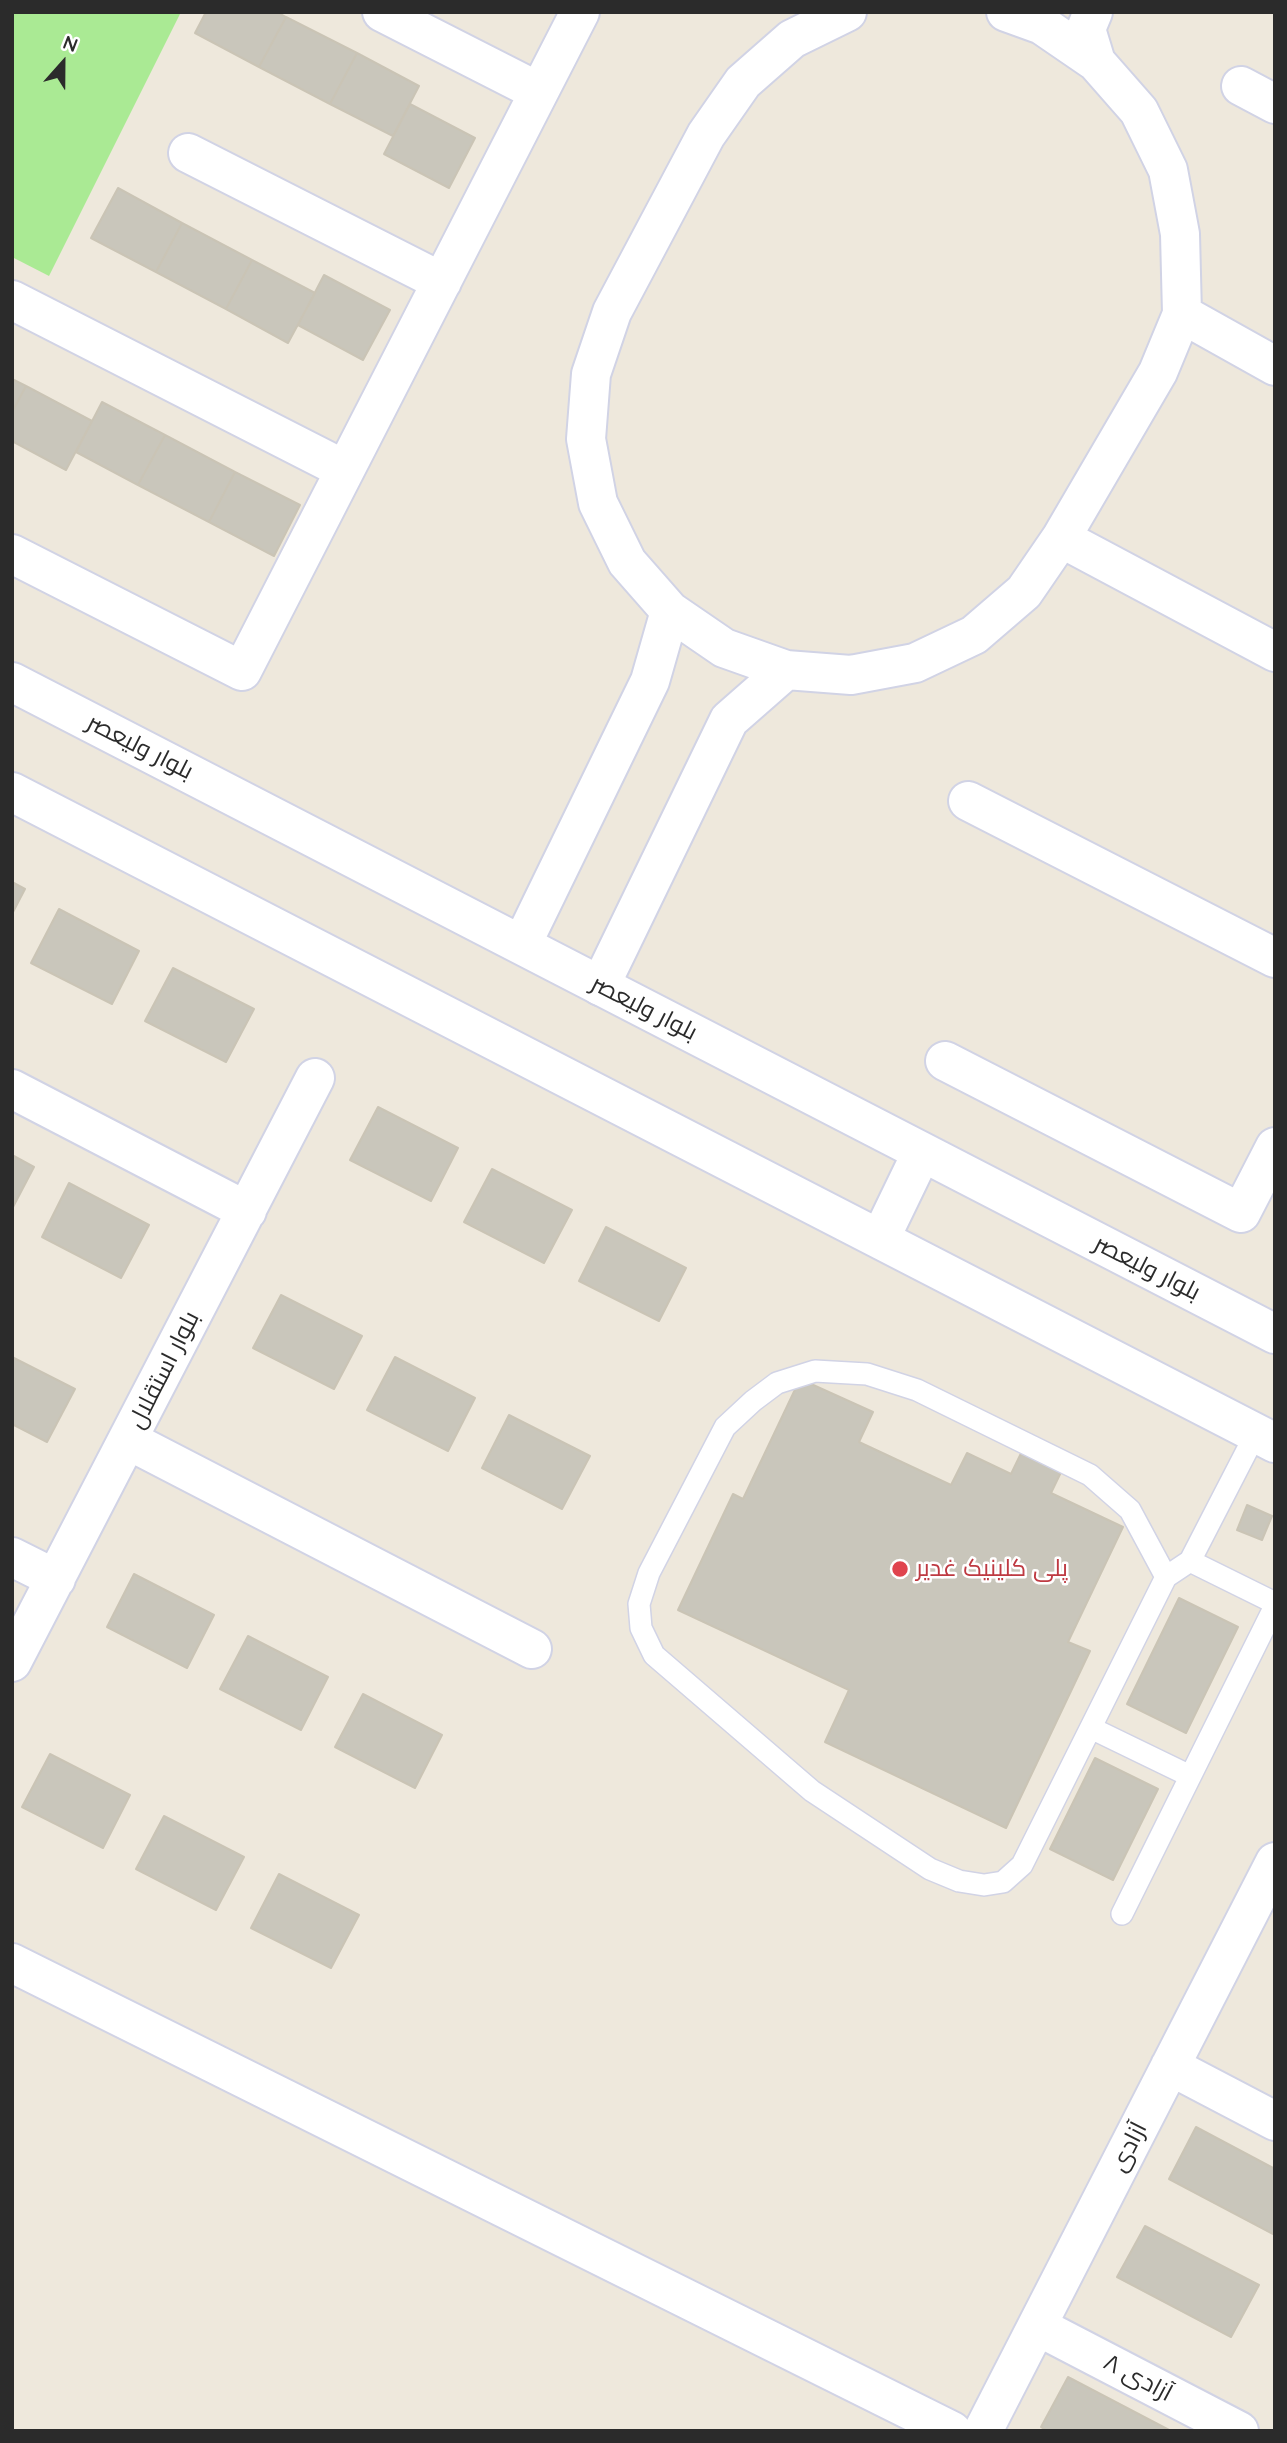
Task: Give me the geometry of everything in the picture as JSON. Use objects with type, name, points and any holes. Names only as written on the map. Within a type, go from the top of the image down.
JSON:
[{"type":"street","points":[[382,12],[539,92]]},
{"type":"street","points":[[12,554],[242,671],[580,12]]},
{"type":"street","points":[[847,12],[792,39],[743,82],[706,135],[612,312],[591,374],[586,439],[598,503],[627,562],[670,611],[724,648],[786,670],[851,675],[915,663],[939,652],[974,635],[1024,592],[1061,538],[1158,372],[1182,314],[1180,234],[1168,170],[1139,111],[1096,62],[1042,25],[1006,12]]},
{"type":"street","points":[[1093,12],[1086,30],[1096,62]]},
{"type":"street","points":[[1241,86],[1275,104]]},
{"type":"street","points":[[188,153],[442,282]]},
{"type":"street","points":[[12,300],[345,470]]},
{"type":"street","points":[[1182,314],[1275,366]]},
{"type":"street","points":[[1061,538],[1275,652]]},
{"type":"street","points":[[522,944],[650,681],[670,611]]},
{"type":"street","points":[[600,986],[729,720],[786,670]]},
{"type":"street","name":"بلوار ولیعصر","points":[[12,682],[1275,1334]]},
{"type":"street","points":[[12,792],[1265,1438]]},
{"type":"street","points":[[968,801],[1275,958]]},
{"type":"street","points":[[945,1061],[1241,1213],[1275,1147]]},
{"type":"street","name":"بلوار استقلال","points":[[12,1662],[315,1078]]},
{"type":"street","points":[[12,1089],[247,1211]]},
{"type":"street","points":[[880,1239],[922,1152]]},
{"type":"street","points":[[128,1440],[532,1649]]},
{"type":"street","points":[[12,1557],[56,1579]]},
{"type":"street","name":"آزادی","points":[[983,2431],[1275,1862]]},
{"type":"street","points":[[12,1963],[952,2431]]},
{"type":"street","points":[[1170,2066],[1275,2121]]},
{"type":"street","name":"آزادی ۸","points":[[1037,2326],[1239,2431]]},
{"type":"lane","points":[[1167,1577],[1130,1510],[1090,1475],[917,1390],[867,1374],[815,1371],[777,1383],[725,1427],[649,1573],[639,1604],[641,1628],[654,1655],[812,1791],[930,1869],[958,1881],[984,1885],[1003,1882],[1022,1865],[1167,1577],[1190,1561],[1265,1438]]},
{"type":"lane","points":[[1122,1914],[1275,1604],[1190,1561]]},
{"type":"lane","points":[[1091,1727],[1190,1776]]},
{"type":"green space","points":[[12,12],[181,12],[49,276],[12,257]]},
{"type":"building","points":[[206,12],[277,12],[286,17],[259,67],[195,33]]},
{"type":"building","points":[[286,17],[357,53],[330,104],[259,67]]},
{"type":"building","points":[[357,53],[419,86],[393,136],[330,104]]},
{"type":"building","points":[[410,104],[475,138],[449,188],[384,154]]},
{"type":"building","points":[[118,188],[182,223],[156,272],[91,238]]},
{"type":"building","points":[[182,223],[252,260],[226,309],[156,272]]},
{"type":"building","points":[[252,260],[315,293],[288,343],[226,309]]},
{"type":"building","points":[[324,275],[390,310],[363,360],[298,325]]},
{"type":"building","points":[[12,379],[26,386],[12,412]]},
{"type":"building","points":[[26,386],[92,421],[66,470],[12,441],[12,412]]},
{"type":"building","points":[[102,402],[165,435],[138,485],[76,452]]},
{"type":"building","points":[[165,435],[235,472],[209,522],[138,485]]},
{"type":"building","points":[[235,472],[300,505],[274,556],[209,522]]},
{"type":"building","points":[[12,882],[25,889],[12,914]]},
{"type":"building","points":[[59,909],[139,951],[112,1004],[31,963]]},
{"type":"building","points":[[173,968],[254,1009],[226,1062],[145,1021]]},
{"type":"building","points":[[378,1107],[458,1148],[431,1201],[350,1160]]},
{"type":"building","points":[[12,1155],[34,1167],[12,1209]]},
{"type":"building","points":[[492,1169],[572,1210],[544,1263],[464,1222]]},
{"type":"building","points":[[69,1183],[149,1225],[121,1278],[42,1237]]},
{"type":"building","points":[[606,1227],[686,1268],[659,1321],[579,1281]]},
{"type":"building","points":[[281,1295],[362,1336],[334,1389],[253,1348]]},
{"type":"building","points":[[12,1357],[75,1389],[47,1442],[12,1424]]},
{"type":"building","points":[[395,1357],[475,1398],[448,1451],[367,1410]]},
{"type":"building","name":"پلی کلینیک غدیر","points":[[800,1379],[873,1412],[859,1442],[951,1485],[967,1453],[1011,1474],[1024,1447],[1064,1466],[1051,1493],[1123,1527],[1068,1642],[1090,1651],[1006,1828],[825,1742],[849,1690],[678,1610],[733,1494],[743,1499]]},
{"type":"building","points":[[509,1415],[590,1456],[562,1509],[482,1468]]},
{"type":"building","points":[[1247,1505],[1272,1516],[1262,1540],[1237,1530]]},
{"type":"building","points":[[134,1574],[214,1615],[187,1668],[107,1627]]},
{"type":"building","points":[[1179,1598],[1238,1627],[1186,1733],[1127,1704]]},
{"type":"building","points":[[248,1636],[328,1677],[301,1730],[220,1689]]},
{"type":"building","points":[[363,1694],[442,1735],[415,1788],[335,1747]]},
{"type":"building","points":[[50,1754],[130,1795],[103,1848],[22,1807]]},
{"type":"building","points":[[1095,1758],[1158,1789],[1113,1880],[1050,1849]]},
{"type":"building","points":[[164,1816],[244,1857],[216,1910],[136,1869]]},
{"type":"building","points":[[279,1874],[359,1915],[331,1968],[251,1928]]},
{"type":"building","points":[[1196,2127],[1275,2169],[1275,2235],[1169,2179]]},
{"type":"building","points":[[1145,2226],[1259,2285],[1231,2337],[1117,2277]]},
{"type":"building","points":[[1068,2377],[1171,2431],[1047,2431],[1041,2427]]},
{"type":"place","name":"پلی کلینیک غدیر","points":[[900,1569]]}]
